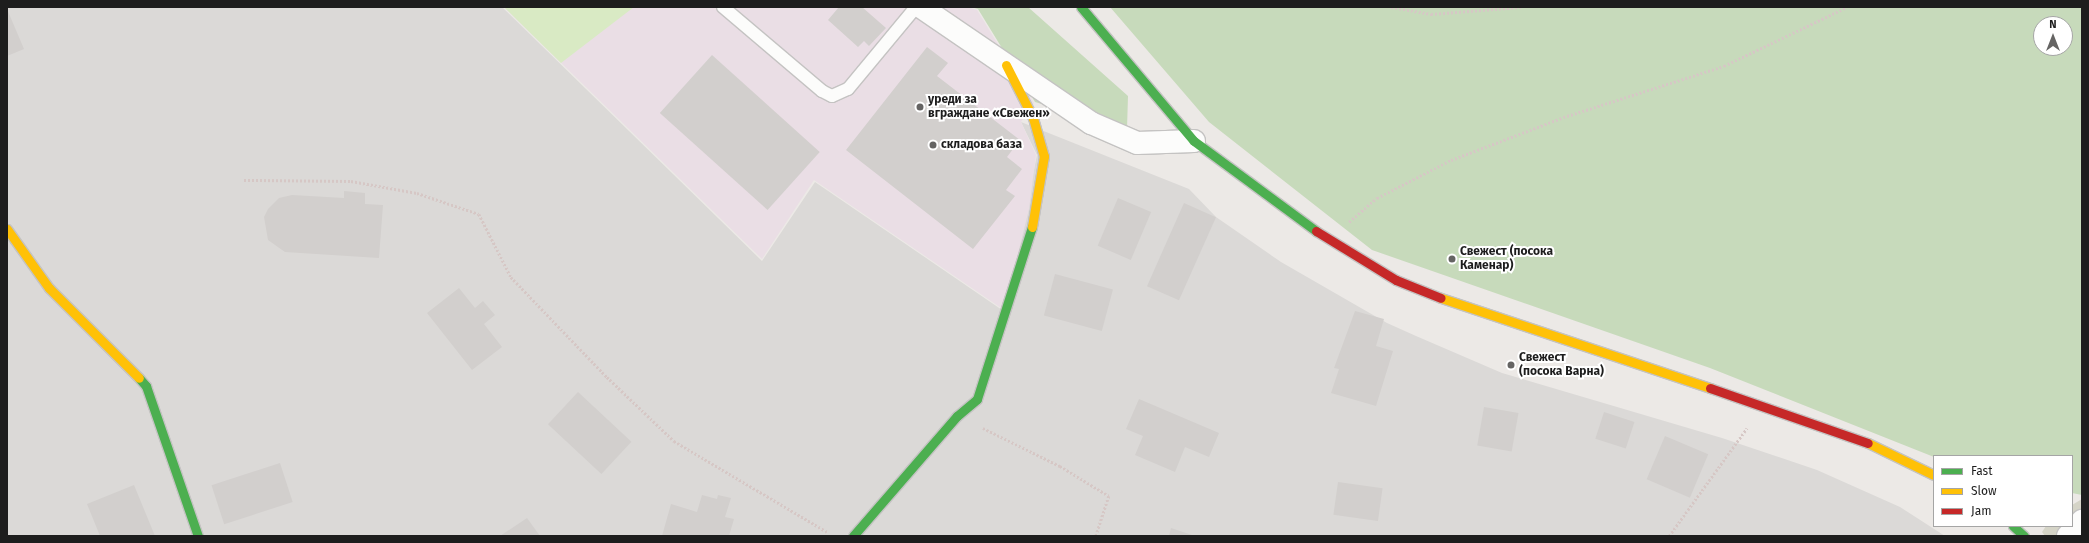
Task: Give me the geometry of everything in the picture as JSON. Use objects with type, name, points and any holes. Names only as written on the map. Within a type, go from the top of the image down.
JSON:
[{"type":"street","points":[[921,7],[1091,123],[1137,143],[1194,140]]},
{"type":"street","points":[[1081,7],[1194,140],[1327,240],[1396,280],[1489,316],[1764,405],[1882,448],[1933,474]]},
{"type":"street","points":[[854,536],[957,416],[977,399],[1036,212],[1044,156],[1033,118],[1006,65]]},
{"type":"street","points":[[7,229],[49,288],[146,386],[198,536]]},
{"type":"street","points":[[2068,536],[2082,521]]},
{"type":"street","points":[[2014,527],[2024,536]]},
{"type":"lane","points":[[723,7],[822,91],[832,96],[848,90],[916,7]]},
{"type":"path","points":[[1391,7],[1431,14],[1521,7]]},
{"type":"path","points":[[1327,240],[1377,198],[1451,160],[1567,116],[1724,66],[1847,7]]},
{"type":"path","points":[[244,180],[351,181],[417,192],[479,214],[512,277],[607,377],[674,441],[833,536]]},
{"type":"path","points":[[977,399],[974,414],[984,428],[1060,466],[1109,496],[1096,536]]},
{"type":"path","points":[[1669,536],[1764,405]]},
{"type":"shaded area","points":[[7,7],[502,7],[762,261],[815,182],[1005,312],[1037,155],[1021,122],[1189,189],[1216,217],[1281,262],[1387,323],[1416,336],[1502,373],[1722,438],[1817,470],[1900,507],[1945,536],[7,536]]},
{"type":"shaded area","points":[[504,7],[967,7],[977,10],[1034,103],[1021,122],[1036,155],[1029,209],[1004,310],[814,180],[762,259]]},
{"type":"shaded area","points":[[2082,499],[2082,536],[2045,536],[2042,532],[2045,527],[2073,527],[2073,504]]},
{"type":"green space","points":[[504,7],[634,7],[561,63]]},
{"type":"green space","points":[[971,7],[1028,7],[1128,96],[1127,129],[1035,102],[978,9]]},
{"type":"green space","points":[[1110,7],[2082,7],[2082,495],[2073,493],[2073,455],[1933,455],[1933,457],[1710,368],[1372,250],[1209,122]]},
{"type":"building","points":[[839,7],[862,7],[886,28],[869,46],[864,41],[858,47],[828,20]]},
{"type":"building","points":[[7,9],[24,49],[7,56]]},
{"type":"building","name":"складова база","points":[[927,47],[948,63],[937,76],[1020,140],[1007,157],[1022,169],[1006,190],[1015,196],[973,249],[846,150]]},
{"type":"building","points":[[712,55],[820,152],[768,210],[660,113]]},
{"type":"building","points":[[344,191],[365,193],[365,204],[383,205],[379,258],[285,252],[268,240],[264,217],[268,209],[279,198],[292,195],[344,198]]},
{"type":"building","points":[[1118,198],[1151,212],[1131,260],[1098,246]]},
{"type":"building","points":[[1184,203],[1216,217],[1179,300],[1147,286]]},
{"type":"building","points":[[1055,274],[1113,290],[1102,331],[1044,316]]},
{"type":"building","points":[[459,288],[475,308],[483,301],[495,315],[484,324],[502,347],[472,370],[427,313]]},
{"type":"building","points":[[1355,311],[1384,319],[1376,346],[1393,351],[1376,406],[1331,393],[1339,369],[1334,368]]},
{"type":"building","points":[[578,392],[631,442],[601,474],[548,424]]},
{"type":"building","points":[[1139,399],[1219,433],[1209,457],[1185,447],[1175,472],[1135,455],[1143,436],[1126,429]]},
{"type":"building","points":[[1484,407],[1518,413],[1512,451],[1477,445]]},
{"type":"building","points":[[1604,412],[1634,422],[1626,449],[1595,439]]},
{"type":"building","points":[[1665,436],[1708,454],[1690,498],[1647,479]]},
{"type":"building","points":[[280,463],[293,502],[224,524],[212,485]]},
{"type":"building","points":[[1338,482],[1383,488],[1378,521],[1333,515]]},
{"type":"building","points":[[134,485],[155,536],[100,536],[87,504]]},
{"type":"building","points":[[702,495],[717,499],[718,495],[731,498],[725,517],[734,519],[729,536],[662,536],[671,504],[697,512]]},
{"type":"building","points":[[527,518],[540,536],[500,536]]},
{"type":"building","points":[[1171,528],[1195,536],[1169,536]]},
{"type":"traffic: fast","points":[[1081,7],[1194,141],[1316,231]]},
{"type":"traffic: fast","points":[[853,536],[957,416],[977,399],[1032,227]]},
{"type":"traffic: fast","points":[[139,378],[146,386],[198,536]]},
{"type":"traffic: fast","points":[[2014,527],[2024,536]]},
{"type":"traffic: slow","points":[[1006,65],[1033,118],[1044,156],[1032,227]]},
{"type":"traffic: slow","points":[[7,229],[49,288],[139,378]]},
{"type":"traffic: slow","points":[[1441,298],[1710,388]]},
{"type":"traffic: slow","points":[[1868,443],[1933,475]]},
{"type":"traffic: jam","points":[[1316,231],[1396,280],[1441,298]]},
{"type":"traffic: jam","points":[[1710,388],[1868,443]]},
{"type":"place","name":"уреди за вграждане «Свежен»","points":[[920,107]]},
{"type":"place","name":"складова база","points":[[933,145]]},
{"type":"place","name":"Свежест (посока Каменар)","points":[[1452,259]]},
{"type":"place","name":"Свежест (посока Варна)","points":[[1511,365]]}]
